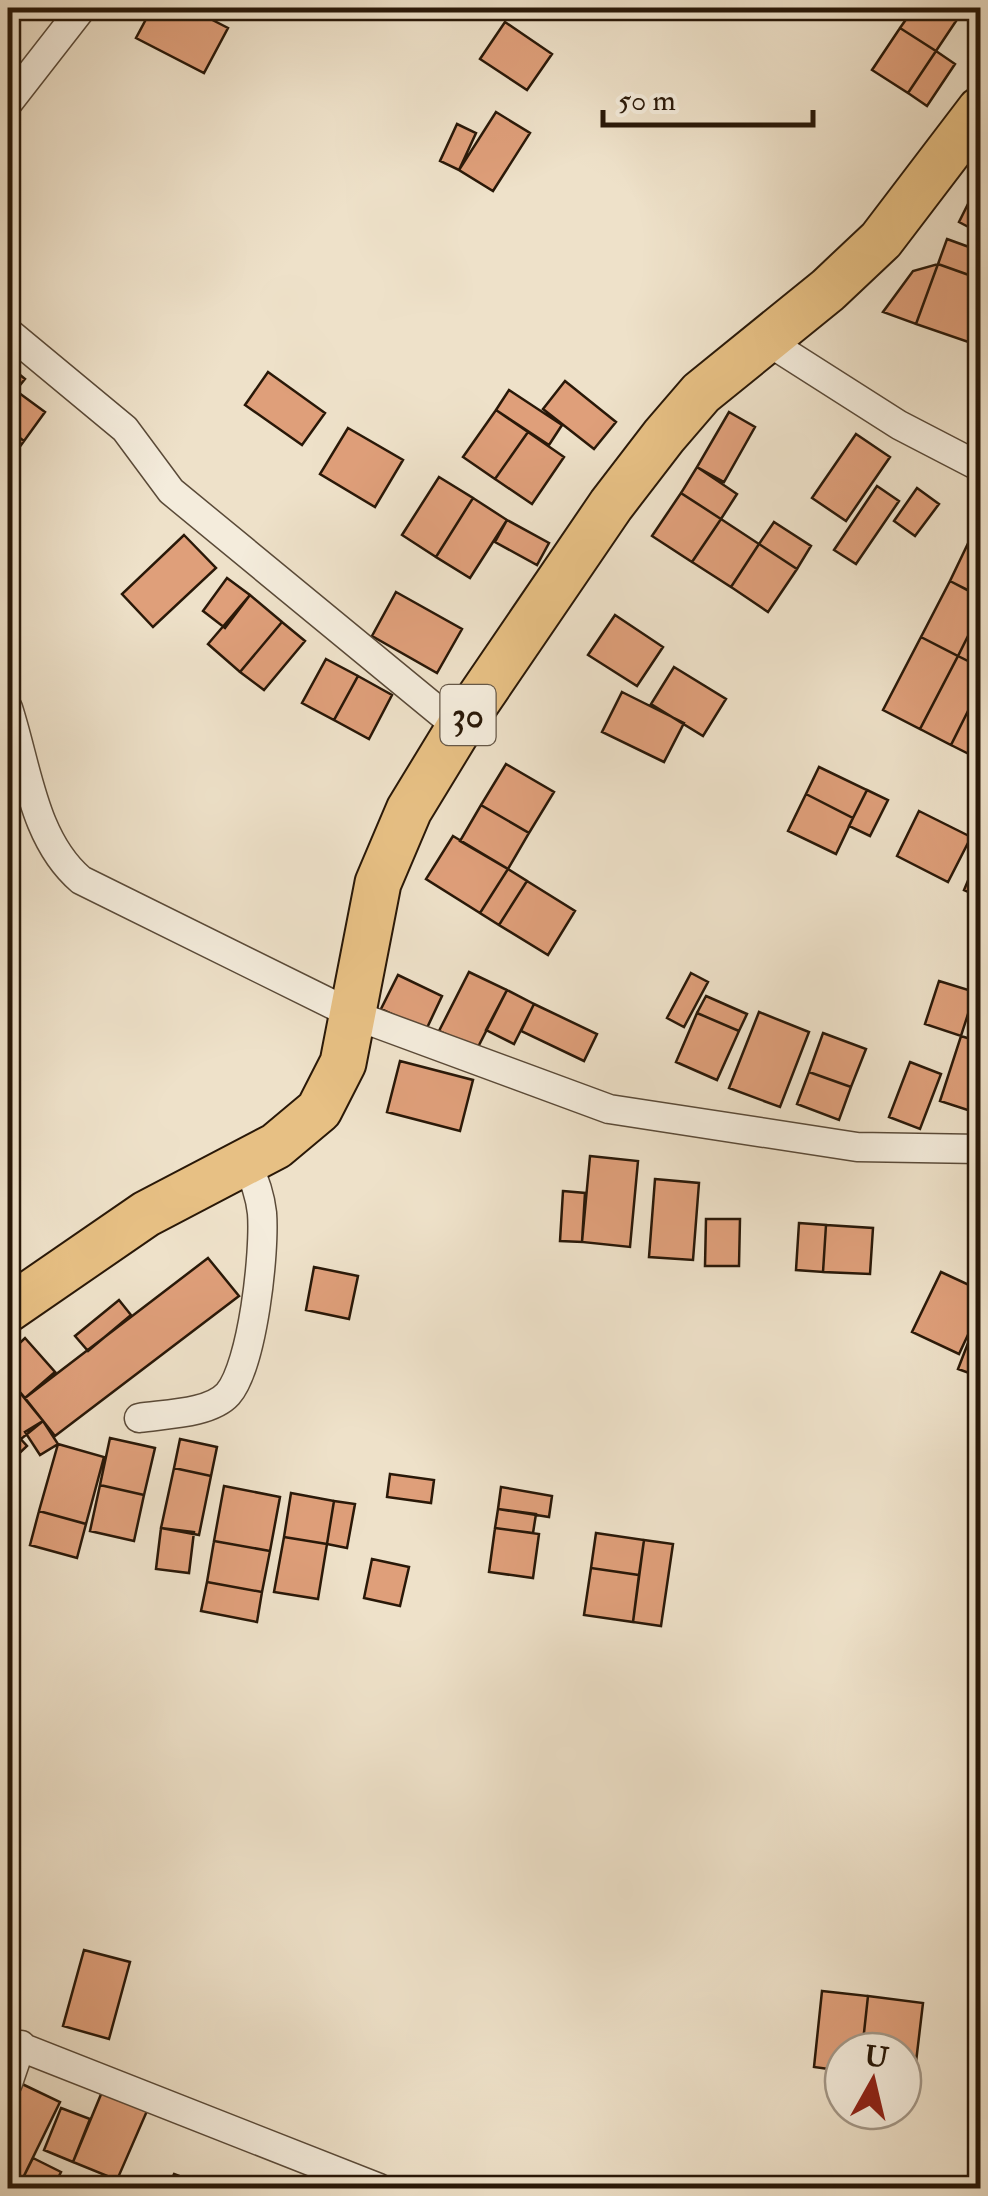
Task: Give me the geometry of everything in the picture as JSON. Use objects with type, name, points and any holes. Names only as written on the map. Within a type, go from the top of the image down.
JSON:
[{"type":"highway","name":"30","points":[[8,1308],[132,1222],[276,1146],[319,1110],[343,1063],[378,882],[409,810],[460,728],[611,505],[664,436],[700,394],[828,290],[881,240],[980,110]]},
{"type":"street","points":[[8,103],[82,8]]},
{"type":"street","points":[[8,332],[125,429],[171,490],[460,728]]},
{"type":"street","points":[[764,339],[899,424],[980,467]]},
{"type":"street","points":[[8,708],[44,830],[64,865],[81,880],[354,1015],[636,1115],[856,1147],[980,1149]]},
{"type":"street","points":[[139,1418],[205,1406],[226,1396],[239,1374],[261,1245],[258,1188],[246,1161]]},
{"type":"street","points":[[8,2084],[14,2044],[263,2146],[378,2188]]},
{"type":"building","points":[[152,8],[189,8],[228,28],[204,73],[136,38]]},
{"type":"building","points":[[914,8],[936,8],[956,21],[936,51],[900,28]]},
{"type":"building","points":[[505,22],[552,54],[527,90],[480,59]]},
{"type":"building","points":[[900,28],[936,51],[908,93],[872,70]]},
{"type":"building","points":[[936,51],[955,64],[927,106],[908,93]]},
{"type":"building","points":[[496,112],[530,133],[493,191],[459,170]]},
{"type":"building","points":[[457,124],[476,133],[459,170],[440,161]]},
{"type":"building","points":[[976,188],[980,191],[980,233],[959,222]]},
{"type":"building","points":[[947,239],[980,251],[980,279],[938,264]]},
{"type":"building","points":[[938,264],[916,324],[883,312],[913,271]]},
{"type":"building","points":[[938,264],[980,279],[980,346],[916,324]]},
{"type":"building","points":[[8,365],[25,379],[8,400]]},
{"type":"building","points":[[268,372],[325,413],[302,445],[245,405]]},
{"type":"building","points":[[565,381],[616,422],[594,449],[543,409]]},
{"type":"building","points":[[15,390],[45,412],[24,441],[8,429],[8,401]]},
{"type":"building","points":[[509,390],[562,425],[549,445],[496,410]]},
{"type":"building","points":[[496,410],[528,432],[495,479],[463,457]]},
{"type":"building","points":[[729,412],[755,427],[724,482],[697,467]]},
{"type":"building","points":[[348,428],[403,460],[375,507],[320,474]]},
{"type":"building","points":[[8,429],[24,441],[8,463]]},
{"type":"building","points":[[528,432],[564,457],[532,504],[495,479]]},
{"type":"building","points":[[856,434],[890,457],[846,521],[812,498]]},
{"type":"building","points":[[697,467],[737,494],[721,519],[681,493]]},
{"type":"building","points":[[439,477],[473,498],[436,557],[402,535]]},
{"type":"building","points":[[877,486],[899,501],[856,564],[834,550]]},
{"type":"building","points":[[917,488],[939,504],[915,536],[894,521]]},
{"type":"building","points":[[681,493],[721,519],[692,562],[652,536]]},
{"type":"building","points":[[473,498],[507,520],[470,578],[436,557]]},
{"type":"building","points":[[721,519],[759,544],[731,587],[692,562]]},
{"type":"building","points":[[507,520],[549,543],[537,565],[495,542]]},
{"type":"building","points":[[774,522],[811,546],[797,569],[759,544]]},
{"type":"building","points":[[973,533],[980,537],[980,596],[950,581]]},
{"type":"building","points":[[184,535],[216,568],[153,627],[122,594]]},
{"type":"building","points":[[759,544],[797,569],[768,612],[731,587]]},
{"type":"building","points":[[227,578],[250,595],[225,628],[203,611]]},
{"type":"building","points":[[950,581],[980,597],[980,612],[958,656],[921,637]]},
{"type":"building","points":[[396,592],[462,629],[437,673],[372,636]]},
{"type":"building","points":[[250,595],[282,622],[240,672],[208,644]]},
{"type":"building","points":[[980,612],[980,667],[958,656]]},
{"type":"building","points":[[615,615],[663,647],[637,686],[588,655]]},
{"type":"building","points":[[282,622],[305,641],[264,690],[240,672]]},
{"type":"building","points":[[921,637],[958,656],[920,729],[883,710]]},
{"type":"building","points":[[958,656],[980,667],[980,687],[951,745],[920,729]]},
{"type":"building","points":[[326,659],[358,676],[334,720],[302,703]]},
{"type":"building","points":[[674,667],[726,699],[703,736],[651,704]]},
{"type":"building","points":[[358,676],[392,695],[369,739],[334,720]]},
{"type":"building","points":[[980,687],[980,752],[977,758],[951,745]]},
{"type":"building","points":[[622,692],[684,723],[664,762],[602,732]]},
{"type":"building","points":[[506,764],[554,792],[529,833],[481,805]]},
{"type":"building","points":[[819,767],[867,790],[853,818],[806,794]]},
{"type":"building","points":[[867,790],[888,800],[870,836],[849,826]]},
{"type":"building","points":[[806,794],[853,818],[836,854],[788,831]]},
{"type":"building","points":[[481,805],[529,833],[508,869],[460,841]]},
{"type":"building","points":[[919,811],[971,837],[948,882],[897,856]]},
{"type":"building","points":[[453,836],[508,869],[480,913],[426,879]]},
{"type":"building","points":[[980,852],[980,897],[964,890]]},
{"type":"building","points":[[508,869],[527,881],[499,925],[480,913]]},
{"type":"building","points":[[527,881],[575,911],[548,955],[499,925]]},
{"type":"building","points":[[469,972],[507,990],[477,1049],[439,1031]]},
{"type":"building","points":[[691,973],[708,982],[684,1027],[667,1018]]},
{"type":"building","points":[[398,975],[442,996],[426,1030],[381,1009]]},
{"type":"building","points":[[939,981],[975,992],[961,1036],[925,1024]]},
{"type":"building","points":[[507,990],[534,1004],[514,1044],[486,1030]]},
{"type":"building","points":[[706,996],[747,1014],[739,1031],[697,1013]]},
{"type":"building","points":[[534,1004],[597,1034],[584,1061],[521,1031]]},
{"type":"building","points":[[759,1012],[809,1032],[780,1107],[729,1088]]},
{"type":"building","points":[[697,1013],[739,1031],[717,1080],[676,1062]]},
{"type":"building","points":[[823,1033],[866,1049],[851,1087],[809,1072]]},
{"type":"building","points":[[961,1036],[980,1042],[980,1114],[940,1101]]},
{"type":"building","points":[[400,1061],[473,1080],[460,1131],[387,1112]]},
{"type":"building","points":[[910,1062],[941,1074],[920,1129],[889,1117]]},
{"type":"building","points":[[809,1072],[851,1087],[839,1120],[797,1104]]},
{"type":"building","points":[[590,1156],[638,1161],[630,1247],[582,1242]]},
{"type":"building","points":[[655,1179],[699,1183],[693,1260],[649,1257]]},
{"type":"building","points":[[563,1191],[585,1193],[582,1242],[560,1241]]},
{"type":"building","points":[[706,1219],[740,1219],[739,1266],[705,1266]]},
{"type":"building","points":[[799,1223],[826,1225],[823,1272],[796,1270]]},
{"type":"building","points":[[826,1225],[873,1228],[870,1274],[823,1272]]},
{"type":"building","points":[[208,1258],[239,1296],[55,1436],[25,1398]]},
{"type":"building","points":[[314,1267],[358,1276],[349,1319],[306,1310]]},
{"type":"building","points":[[941,1272],[980,1290],[980,1309],[959,1354],[912,1332]]},
{"type":"building","points":[[119,1300],[131,1315],[88,1351],[75,1336]]},
{"type":"building","points":[[980,1312],[980,1377],[958,1369]]},
{"type":"building","points":[[25,1338],[55,1372],[25,1398],[8,1378],[8,1354]]},
{"type":"building","points":[[8,1378],[43,1421],[21,1439],[8,1423]]},
{"type":"building","points":[[43,1421],[58,1444],[40,1455],[25,1432]]},
{"type":"building","points":[[8,1425],[27,1446],[8,1464]]},
{"type":"building","points":[[110,1438],[155,1448],[144,1495],[100,1485]]},
{"type":"building","points":[[180,1439],[217,1447],[211,1476],[174,1468]]},
{"type":"building","points":[[58,1444],[104,1457],[86,1524],[39,1511]]},
{"type":"building","points":[[174,1468],[211,1476],[199,1535],[161,1528]]},
{"type":"building","points":[[390,1474],[434,1480],[431,1503],[387,1497]]},
{"type":"building","points":[[100,1485],[144,1495],[134,1541],[90,1531]]},
{"type":"building","points":[[224,1486],[280,1497],[270,1551],[214,1541]]},
{"type":"building","points":[[501,1487],[552,1496],[549,1517],[498,1509]]},
{"type":"building","points":[[291,1493],[334,1501],[327,1544],[284,1537]]},
{"type":"building","points":[[334,1501],[355,1504],[347,1548],[327,1544]]},
{"type":"building","points":[[498,1509],[536,1514],[533,1533],[495,1528]]},
{"type":"building","points":[[39,1511],[86,1524],[77,1558],[30,1545]]},
{"type":"building","points":[[161,1528],[194,1532],[189,1573],[156,1569]]},
{"type":"building","points":[[495,1528],[539,1534],[533,1578],[489,1572]]},
{"type":"building","points":[[596,1533],[644,1540],[639,1575],[591,1568]]},
{"type":"building","points":[[284,1537],[327,1544],[318,1599],[274,1592]]},
{"type":"building","points":[[644,1540],[673,1544],[661,1626],[633,1622]]},
{"type":"building","points":[[214,1541],[270,1551],[262,1592],[207,1582]]},
{"type":"building","points":[[372,1559],[409,1567],[400,1606],[364,1598]]},
{"type":"building","points":[[591,1568],[639,1575],[633,1622],[584,1615]]},
{"type":"building","points":[[207,1582],[262,1592],[257,1622],[201,1611]]},
{"type":"building","points":[[84,1950],[130,1962],[109,2039],[63,2026]]},
{"type":"building","points":[[822,1991],[868,1996],[864,2031],[823,2031],[823,2068],[814,2067]]},
{"type":"building","points":[[868,1996],[923,2003],[920,2031],[864,2031]]},
{"type":"building","points":[[20,2083],[60,2102],[18,2188],[8,2188],[8,2108]]},
{"type":"building","points":[[102,2092],[147,2111],[117,2180],[73,2162]]},
{"type":"building","points":[[61,2108],[90,2119],[73,2162],[44,2150]]},
{"type":"building","points":[[33,2158],[61,2172],[53,2188],[18,2188]]},
{"type":"building","points":[[174,2174],[211,2188],[168,2188]]}]
